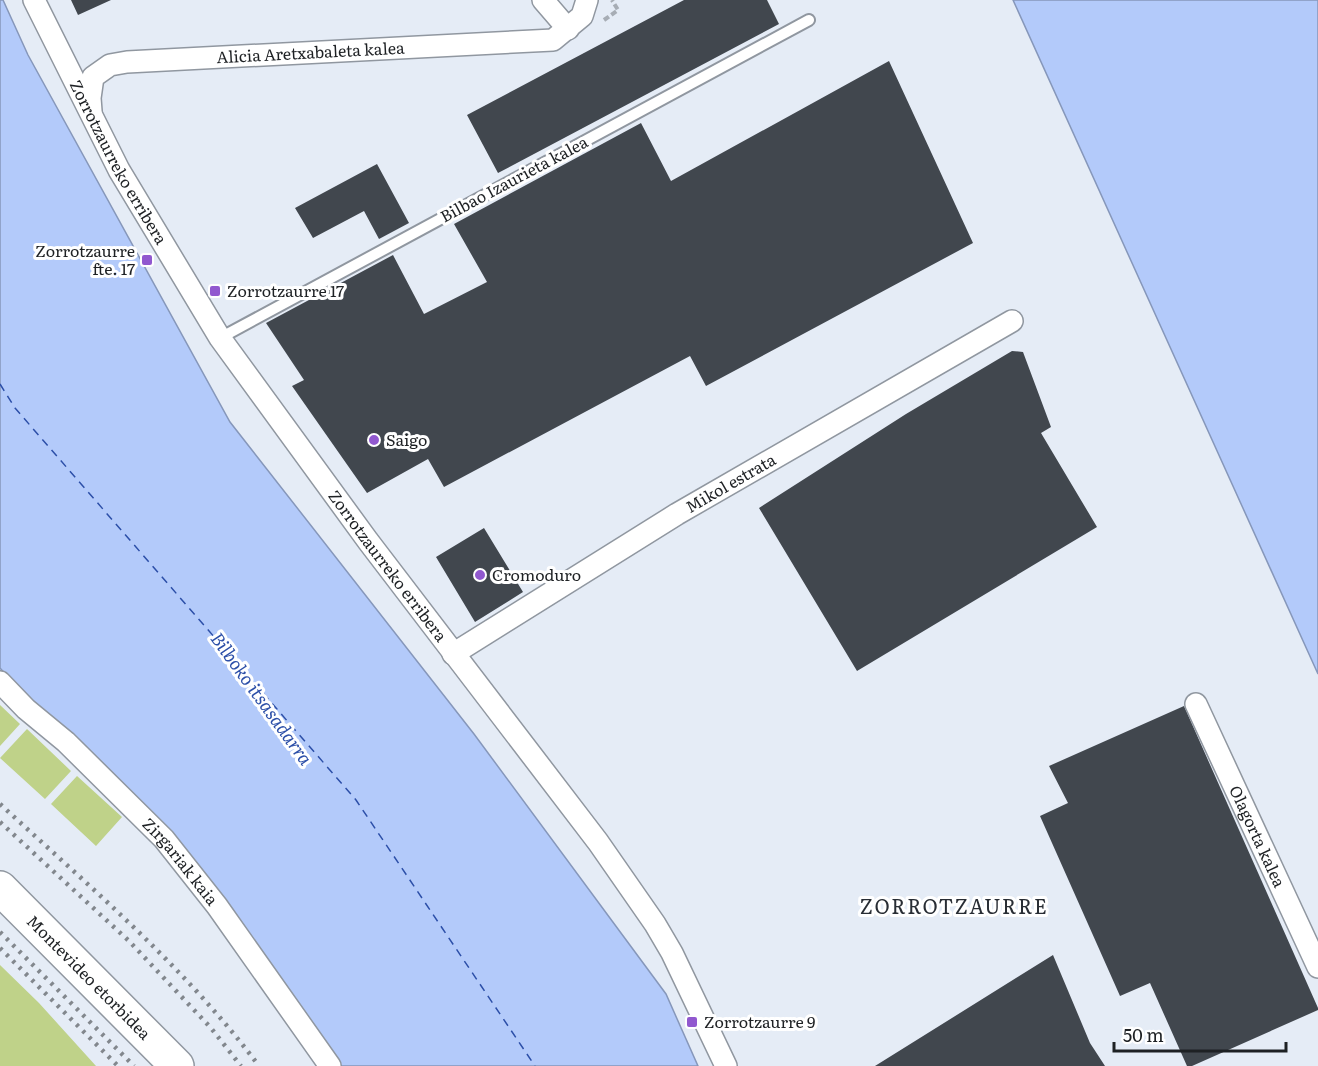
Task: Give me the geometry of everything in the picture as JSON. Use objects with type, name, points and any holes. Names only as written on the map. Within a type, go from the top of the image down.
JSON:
[{"type":"main road","name":"Montevideo etorbidea","points":[[0,888],[177,1066]]},
{"type":"street","name":"Zorrotzaurreko erribera","points":[[34,0],[119,170],[220,338],[368,541],[598,842],[655,924],[689,986],[726,1066]]},
{"type":"street","points":[[543,0],[568,29],[582,16],[587,0]]},
{"type":"street","name":"Alicia Aretxabaleta kalea","points":[[101,70],[110,65],[127,62],[554,40],[568,29]]},
{"type":"street","name":"Zorrotzaurreko erribera","points":[[62,57],[88,68],[101,70]]},
{"type":"street","points":[[91,114],[93,77],[101,70]]},
{"type":"street","name":"Mikol estrata","points":[[453,654],[677,514],[1012,321]]},
{"type":"street","name":"Zirgariak kaia","points":[[0,682],[26,709],[66,742],[164,839],[217,906],[330,1066]]},
{"type":"street","name":"Olagorta kalea","points":[[1196,704],[1318,967]]},
{"type":"lane","name":"Bilbao Izaurieta kalea","points":[[220,338],[809,20]]},
{"type":"path","points":[[600,22],[618,10],[612,0]]},
{"type":"green space","points":[[0,705],[20,724],[0,746]]},
{"type":"green space","points":[[27,729],[71,771],[45,799],[0,758]]},
{"type":"green space","points":[[77,776],[122,817],[96,846],[51,804]]},
{"type":"green space","points":[[0,965],[39,1003],[96,1066],[0,1066]]},
{"type":"water","name":"Bilboko itsasadarra","points":[[0,0],[3,0],[28,55],[230,422],[474,734],[666,994],[698,1066],[340,1066],[267,967],[0,668]]},
{"type":"water","points":[[1013,0],[1318,0],[1318,674]]},
{"type":"building","points":[[71,0],[111,0],[78,15]]},
{"type":"building","points":[[684,0],[767,0],[779,24],[498,173],[467,115]]},
{"type":"building","points":[[889,61],[973,243],[706,386],[690,356],[444,487],[428,459],[367,493],[292,386],[304,380],[266,323],[393,255],[424,314],[487,282],[454,224],[641,123],[671,181]]},
{"type":"building","points":[[377,164],[409,223],[379,239],[364,211],[313,238],[295,208]]},
{"type":"building","points":[[1012,351],[1023,352],[1051,427],[1041,433],[1097,527],[857,671],[759,508],[906,414]]},
{"type":"building","name":"Cromoduro","points":[[484,528],[523,592],[475,622],[436,557]]},
{"type":"building","points":[[1184,706],[1318,1008],[1318,1010],[1192,1066],[1187,1066],[1150,983],[1120,996],[1040,816],[1068,803],[1049,766]]},
{"type":"building","points":[[1053,955],[1090,1043],[1105,1066],[875,1066]]},
{"type":"ferry route","points":[[0,384],[15,408],[356,800],[535,1066]]},
{"type":"railway","points":[[0,804],[168,961],[200,995],[259,1066]]},
{"type":"railway","points":[[0,822],[129,941],[211,1028],[241,1066]]},
{"type":"railway","points":[[0,932],[134,1066]]},
{"type":"railway","points":[[0,948],[118,1066]]},
{"type":"place","name":"Zorrotzaurre fte. 17","points":[[147,260]]},
{"type":"place","name":"Zorrotzaurre 17","points":[[215,291]]},
{"type":"place","name":"Saigo","points":[[374,440]]},
{"type":"place","name":"Cromoduro","points":[[480,575]]},
{"type":"place","name":"Zorrotzaurre 9","points":[[692,1022]]},
{"type":"district","name":"ZORROTZAURRE","points":[[954,907]]}]
